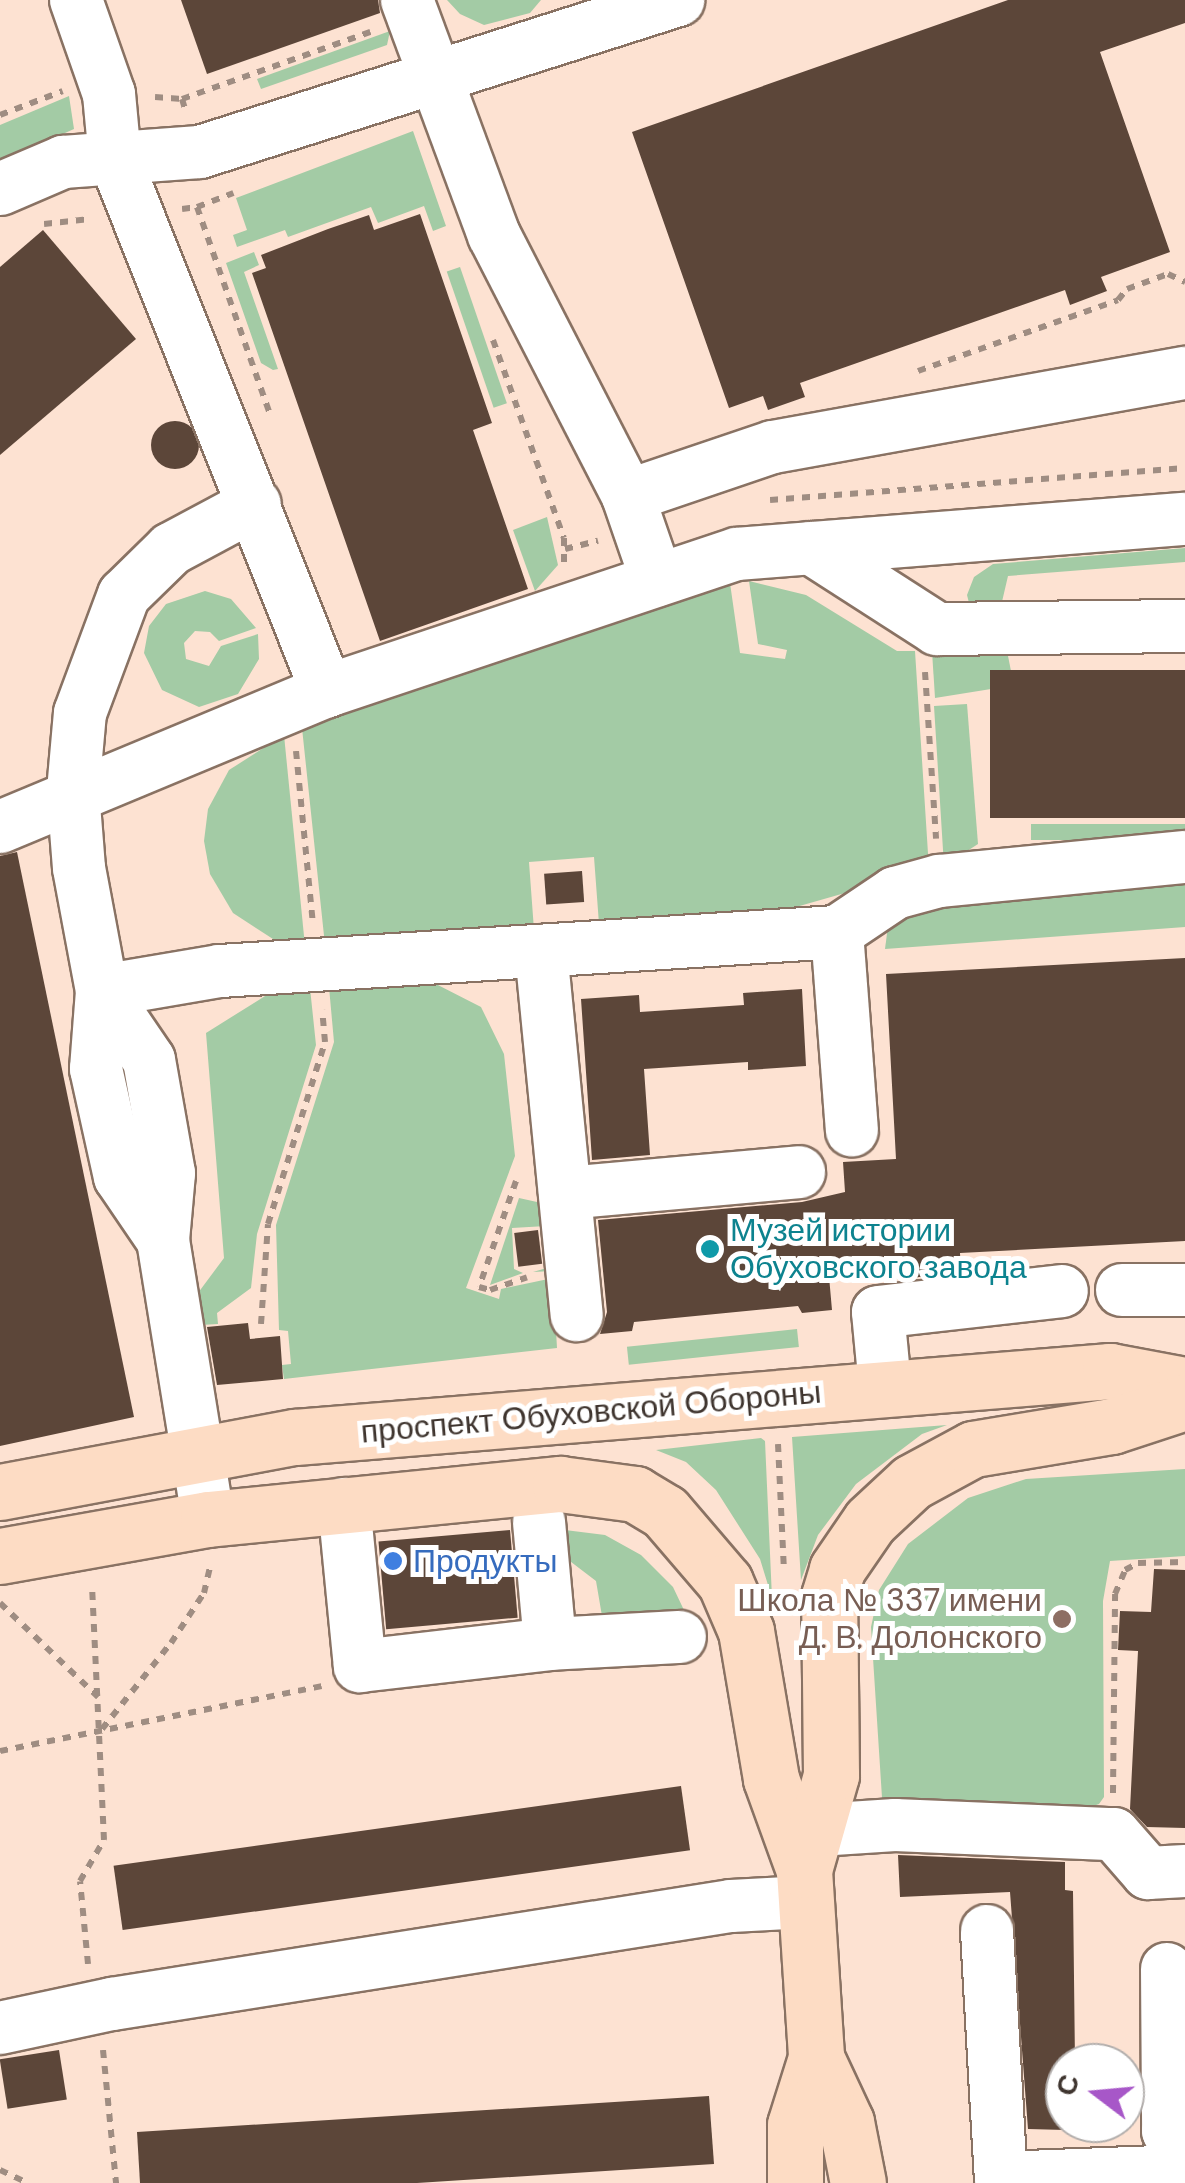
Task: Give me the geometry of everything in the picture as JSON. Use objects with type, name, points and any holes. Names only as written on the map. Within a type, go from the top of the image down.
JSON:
[{"type":"main road","name":"проспект Обуховской Обороны","points":[[0,1492],[196,1452],[295,1437],[884,1386],[1110,1372],[1185,1385]]},
{"type":"main road","points":[[795,2183],[795,2125],[816,2058],[810,1867],[832,1776],[828,1596],[837,1569],[870,1521],[912,1482],[973,1450],[1112,1426],[1185,1402]]},
{"type":"main road","points":[[0,1556],[210,1542],[344,1504],[600,1486],[636,1494],[695,1540],[746,1630],[771,1779],[810,1867]]},
{"type":"main road","points":[[816,2058],[846,2122],[858,2183]]},
{"type":"street","points":[[76,0],[109,94],[115,159],[327,690]]},
{"type":"street","points":[[0,189],[64,162],[200,152],[678,0]]},
{"type":"street","points":[[410,8],[440,77],[494,235],[628,496],[658,580]]},
{"type":"street","points":[[628,496],[773,446],[1185,373]]},
{"type":"street","points":[[210,1542],[163,1240],[120,1177],[96,1069],[102,990],[79,868],[73,791],[80,713],[124,595],[171,549],[255,504]]},
{"type":"street","points":[[0,827],[73,791],[327,690],[737,554],[1185,519]]},
{"type":"street","points":[[811,548],[936,628],[1185,626]]},
{"type":"street","points":[[102,990],[220,971],[837,932],[895,893],[939,880],[1185,857]]},
{"type":"street","points":[[837,932],[852,1130]]},
{"type":"street","points":[[541,952],[575,1294]]},
{"type":"street","points":[[564,1182],[799,1172]]},
{"type":"street","points":[[1122,1290],[1185,1290]]},
{"type":"street","points":[[884,1386],[878,1312],[1062,1291]]},
{"type":"street","points":[[344,1504],[360,1666],[550,1644],[680,1637]]},
{"type":"street","points":[[538,1522],[550,1644]]},
{"type":"street","points":[[0,2028],[96,2006],[731,1906],[895,1825],[1114,1834],[1148,1873],[1185,1871]]},
{"type":"street","points":[[987,1932],[1001,2178],[1185,2168],[1168,2131],[1167,1968]]},
{"type":"path","points":[[182,99],[410,8]]},
{"type":"path","points":[[44,224],[197,208],[274,425]]},
{"type":"path","points":[[486,321],[564,538],[559,579]]},
{"type":"path","points":[[564,1182],[517,1178],[479,1286],[575,1294]]},
{"type":"path","points":[[778,1438],[785,1586]]},
{"type":"path","points":[[102,1729],[171,1644],[204,1593],[210,1542]]},
{"type":"path","points":[[1114,1834],[1115,1594],[1125,1570],[1138,1562],[1185,1562]]},
{"type":"path","points":[[92,1584],[102,1729],[104,1840],[80,1881],[116,2183]]},
{"type":"path","points":[[0,1603],[99,1698]]},
{"type":"path","points":[[0,1751],[338,1683],[360,1666]]},
{"type":"path","points":[[0,2170],[28,2183]]},
{"type":"green space","points":[[447,0],[541,0],[530,13],[484,25],[460,14]]},
{"type":"green space","points":[[390,31],[387,45],[261,89],[257,79]]},
{"type":"green space","points":[[69,96],[74,129],[0,162],[0,125]]},
{"type":"green space","points":[[413,131],[446,226],[433,231],[424,206],[378,223],[371,207],[288,237],[285,230],[237,247],[233,235],[247,230],[236,198]]},
{"type":"green space","points":[[254,252],[259,265],[244,272],[278,369],[273,370],[261,363],[226,263]]},
{"type":"green space","points":[[460,267],[507,403],[494,408],[447,272]]},
{"type":"green space","points":[[547,517],[558,565],[535,591],[513,530]]},
{"type":"green space","points":[[1185,548],[1185,562],[1008,576],[1001,606],[969,603],[967,595],[974,577],[993,564]]},
{"type":"green space","points":[[749,581],[806,595],[897,651],[915,651],[929,869],[782,911],[599,924],[594,857],[529,862],[534,930],[325,945],[302,728],[730,583],[740,653],[785,659],[787,650],[758,644]]},
{"type":"green space","points":[[205,591],[231,599],[256,628],[219,641],[210,632],[195,631],[184,643],[186,659],[209,666],[221,646],[258,634],[259,659],[238,694],[199,707],[162,690],[144,653],[149,626],[166,604]]},
{"type":"green space","points":[[932,651],[1007,651],[1012,676],[991,689],[935,698]]},
{"type":"green space","points":[[967,704],[978,844],[944,866],[934,706]]},
{"type":"green space","points":[[284,735],[305,946],[273,939],[233,913],[210,874],[204,841],[208,809],[229,770]]},
{"type":"green space","points":[[1031,824],[1185,824],[1185,840],[1031,840]]},
{"type":"green space","points":[[1185,876],[1185,927],[885,949],[888,926],[905,904]]},
{"type":"green space","points":[[430,981],[481,1007],[504,1054],[515,1156],[466,1288],[499,1299],[501,1289],[553,1278],[557,1348],[284,1379],[282,1365],[291,1364],[288,1331],[279,1330],[276,1225],[334,1042],[329,987]]},
{"type":"green space","points":[[310,988],[316,1045],[257,1234],[251,1288],[217,1313],[218,1324],[201,1325],[198,1293],[224,1258],[206,1033],[273,991]]},
{"type":"green space","points":[[519,1198],[537,1202],[546,1213],[552,1271],[533,1272],[550,1267],[546,1226],[512,1228],[514,1269],[523,1273],[490,1285]]},
{"type":"green space","points":[[797,1329],[799,1347],[629,1365],[627,1347]]},
{"type":"green space","points":[[947,1425],[922,1434],[856,1484],[818,1535],[801,1580],[792,1437]]},
{"type":"green space","points":[[761,1438],[765,1441],[772,1598],[760,1559],[716,1490],[686,1462],[656,1450]]},
{"type":"green space","name":"Школа № 337 имени Д. В. Долонского","points":[[1185,1469],[1185,1556],[1110,1561],[1103,1601],[1104,1797],[1099,1804],[1059,1818],[883,1813],[871,1627],[879,1590],[908,1544],[968,1498],[1026,1479]]},
{"type":"green space","points":[[557,1529],[605,1535],[641,1555],[673,1587],[692,1627],[602,1616],[596,1581],[558,1552]]},
{"type":"building","points":[[181,0],[378,0],[380,13],[207,74]]},
{"type":"building","points":[[1008,0],[1185,0],[1185,23],[1100,52],[1170,252],[1101,277],[1107,291],[1070,305],[1065,290],[800,383],[805,397],[768,410],[763,396],[729,408],[632,132]]},
{"type":"building","points":[[420,214],[492,423],[473,430],[528,589],[380,641],[252,273],[266,268],[261,255],[328,229],[369,215],[374,230]]},
{"type":"building","points":[[43,230],[136,339],[0,455],[0,267]]},
{"type":"building","points":[[175,421],[192,428],[199,445],[192,462],[175,469],[158,462],[151,445],[158,428]]},
{"type":"building","points":[[990,670],[1185,670],[1185,818],[990,818]]},
{"type":"building","points":[[17,852],[134,1417],[0,1446],[0,856]]},
{"type":"building","points":[[582,871],[584,902],[546,905],[544,874]]},
{"type":"building","points":[[1185,958],[1185,1241],[960,1253],[961,1272],[903,1279],[902,1260],[828,1265],[832,1310],[802,1313],[798,1306],[634,1322],[632,1331],[600,1334],[607,1312],[598,1220],[802,1202],[845,1192],[843,1162],[896,1159],[886,974]]},
{"type":"building","points":[[802,989],[806,1066],[748,1070],[748,1062],[644,1069],[650,1155],[592,1160],[581,999],[639,995],[640,1012],[744,1005],[743,993]]},
{"type":"building","points":[[538,1230],[542,1264],[518,1267],[514,1233]]},
{"type":"building","points":[[248,1323],[250,1339],[280,1336],[283,1379],[217,1385],[207,1327]]},
{"type":"building","points":[[510,1530],[518,1618],[386,1629],[379,1542]]},
{"type":"building","points":[[1154,1569],[1185,1570],[1185,1828],[1147,1827],[1130,1809],[1138,1651],[1118,1650],[1120,1611],[1151,1612]]},
{"type":"building","points":[[681,1786],[690,1850],[123,1930],[114,1866]]},
{"type":"building","points":[[898,1855],[1065,1862],[1065,1890],[1073,1891],[1075,2043],[1045,2043],[1045,2129],[1028,2129],[1010,1892],[900,1897]]},
{"type":"building","points":[[59,2050],[67,2099],[8,2109],[0,2059]]},
{"type":"building","points":[[709,2096],[714,2164],[417,2183],[140,2183],[137,2132]]},
{"type":"place","name":"Музей истории Обуховского завода","points":[[710,1249]]},
{"type":"place","name":"Продукты","points":[[393,1561]]},
{"type":"place","name":"Школа № 337 имени Д. В. Долонского","points":[[1062,1619]]}]
